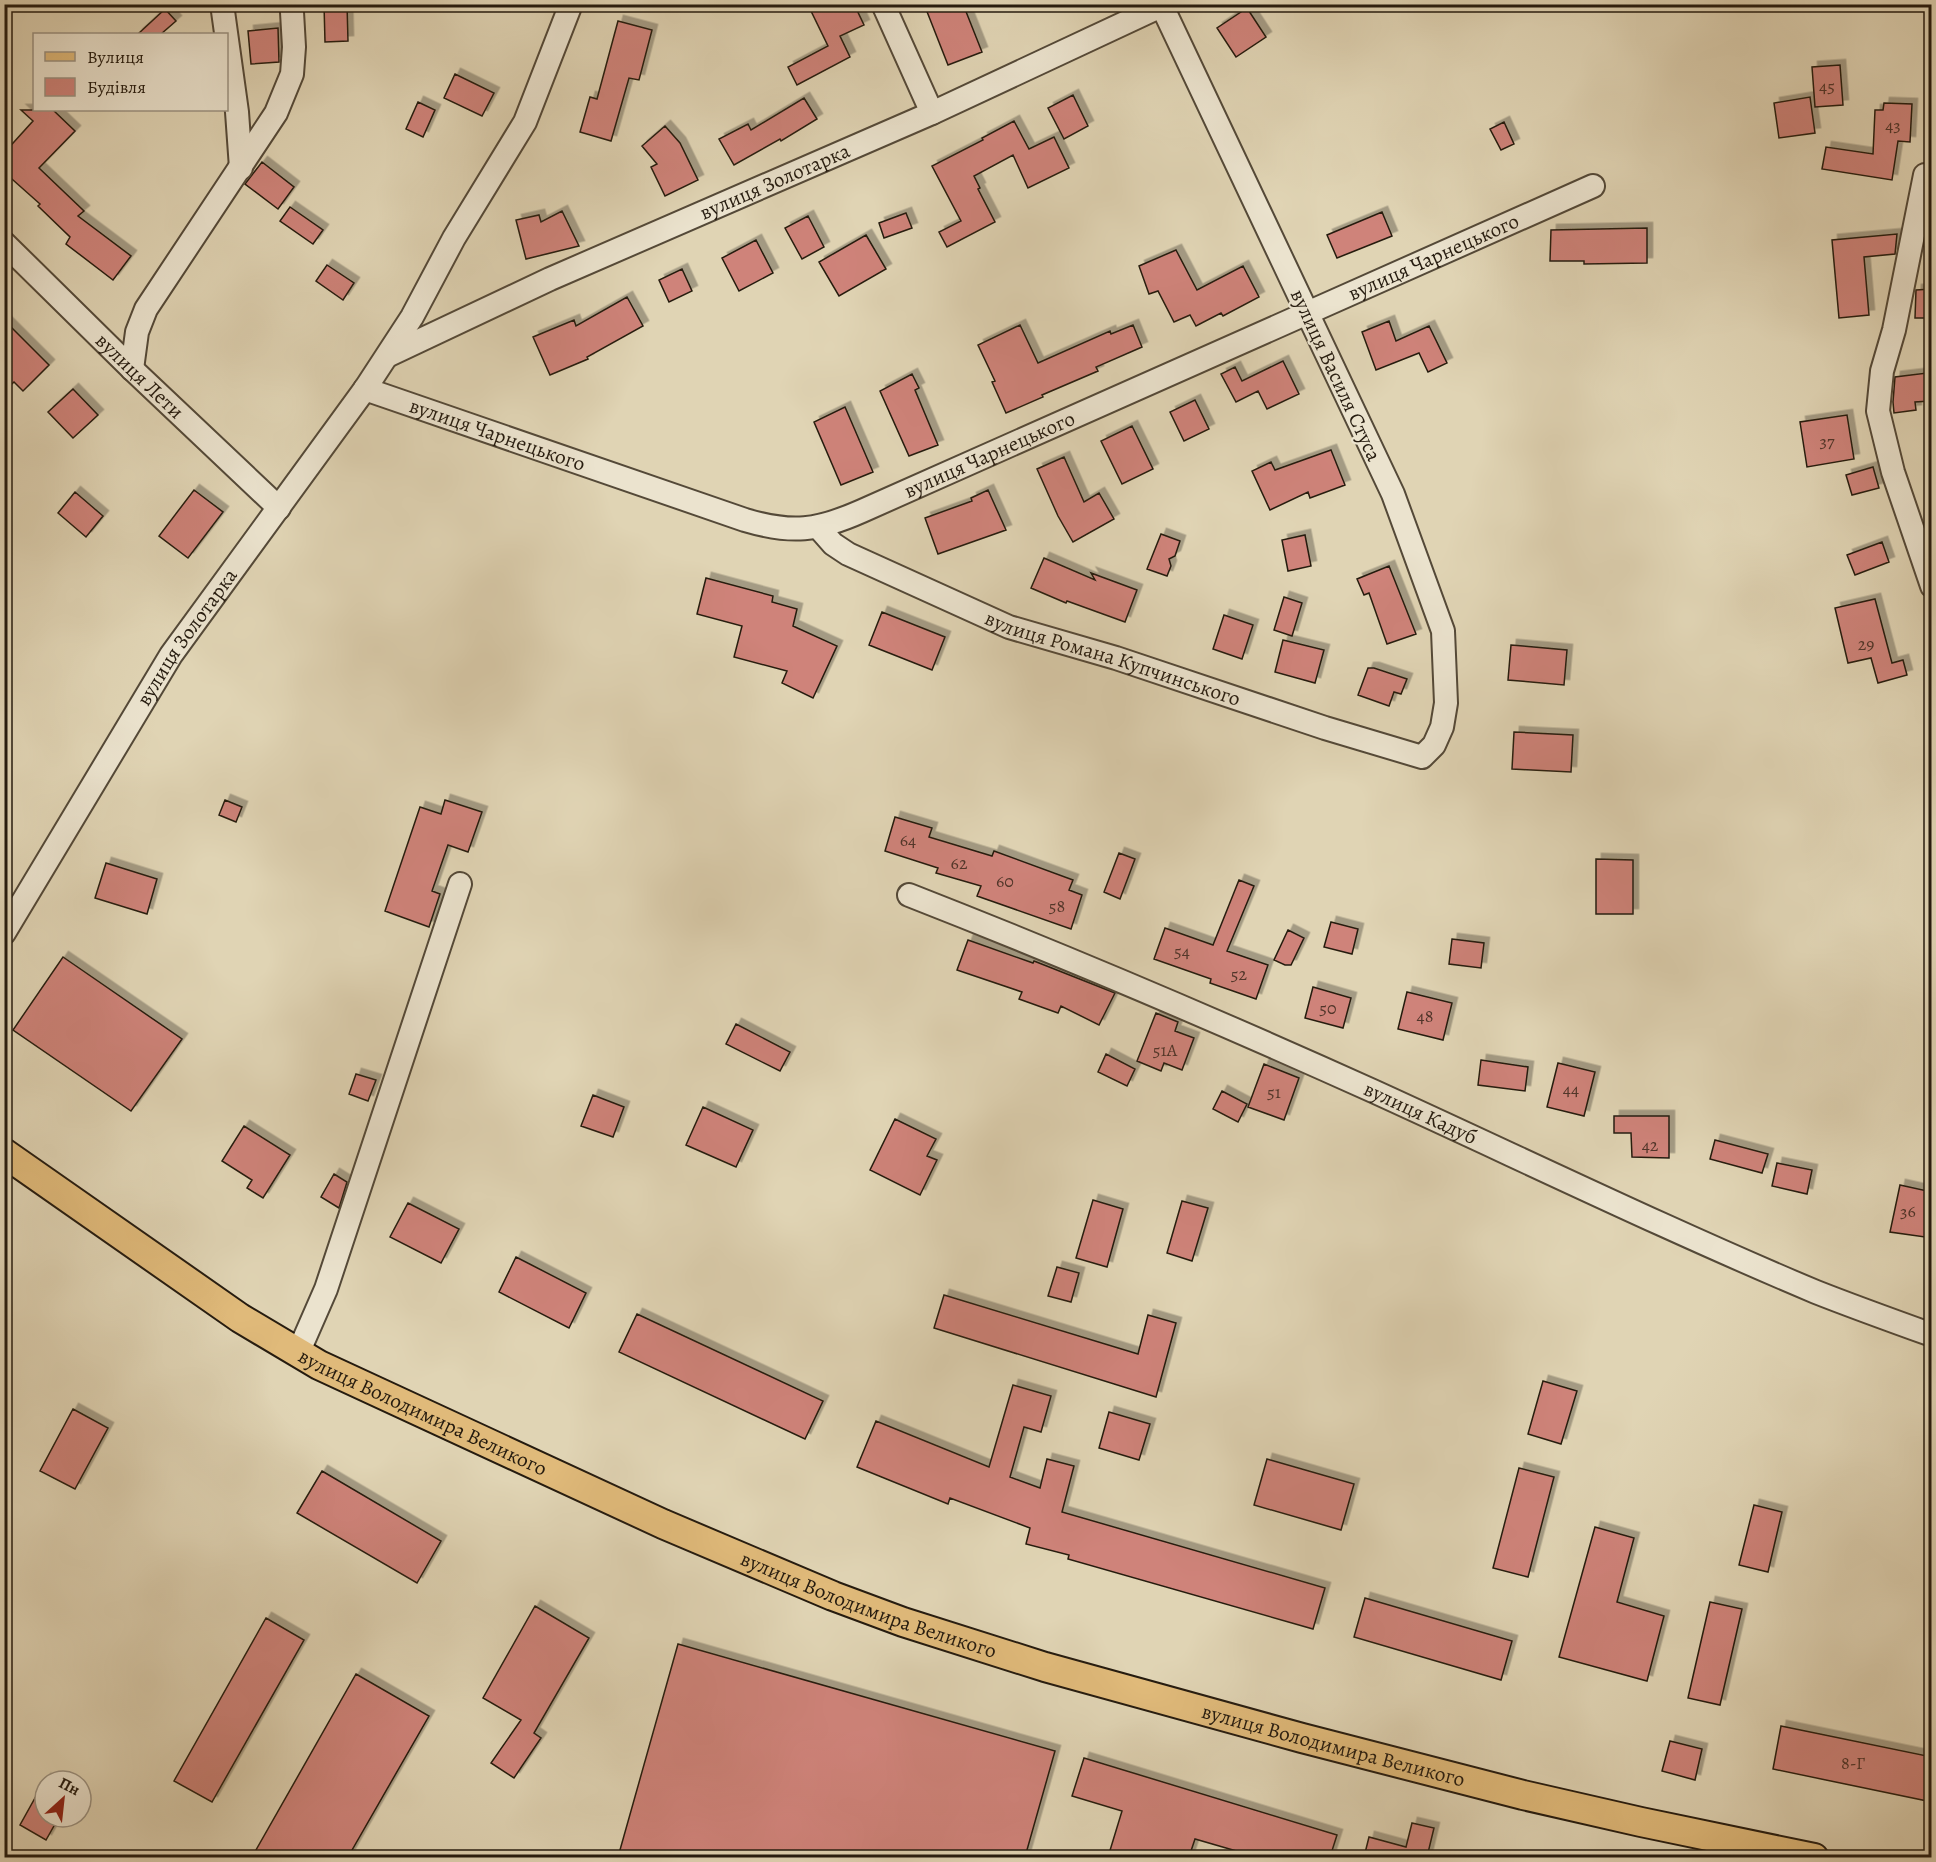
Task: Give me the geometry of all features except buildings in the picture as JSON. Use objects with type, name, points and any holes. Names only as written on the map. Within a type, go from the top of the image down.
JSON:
[{"type":"main road","name":"вулиця Володимира Великого","points":[[4,1153],[240,1318],[298,1353],[342,1376],[663,1524],[785,1577],[914,1626],[1045,1667],[1302,1738],[1641,1822],[1814,1857]]},
{"type":"street","points":[[222,4],[226,33]]},
{"type":"street","name":"вулиця Золотарка","points":[[4,933],[171,655],[389,355],[420,304],[454,238],[525,122],[571,4]]},
{"type":"street","points":[[883,4],[932,112]]},
{"type":"street","name":"вулиця Золотарка","points":[[389,355],[550,279],[932,112],[1161,5]]},
{"type":"street","name":"вулиця Василя Стуса","points":[[1161,5],[1393,494],[1443,631],[1446,703],[1442,727],[1434,746],[1422,757]]},
{"type":"street","points":[[132,369],[137,332],[146,309],[276,113],[290,82],[293,62],[292,12]]},
{"type":"street","points":[[228,47],[237,112],[241,168]]},
{"type":"street","points":[[1925,175],[1894,330],[1882,371],[1878,411],[1893,472],[1932,586]]},
{"type":"street","name":"вулиця Чарнецького","points":[[365,389],[757,524],[789,529],[818,527],[862,511],[1593,186]]},
{"type":"street","name":"вулиця Лети","points":[[4,243],[132,369],[279,508]]},
{"type":"street","name":"вулиця Романа Купчинського","points":[[818,527],[833,544],[848,554],[1009,627],[1116,658],[1325,728],[1422,757]]},
{"type":"street","points":[[298,1353],[326,1289],[460,884]]},
{"type":"street","name":"вулиця Кадуб","points":[[909,895],[1145,990],[1373,1091],[1598,1196],[1818,1292],[1932,1335]]}]
